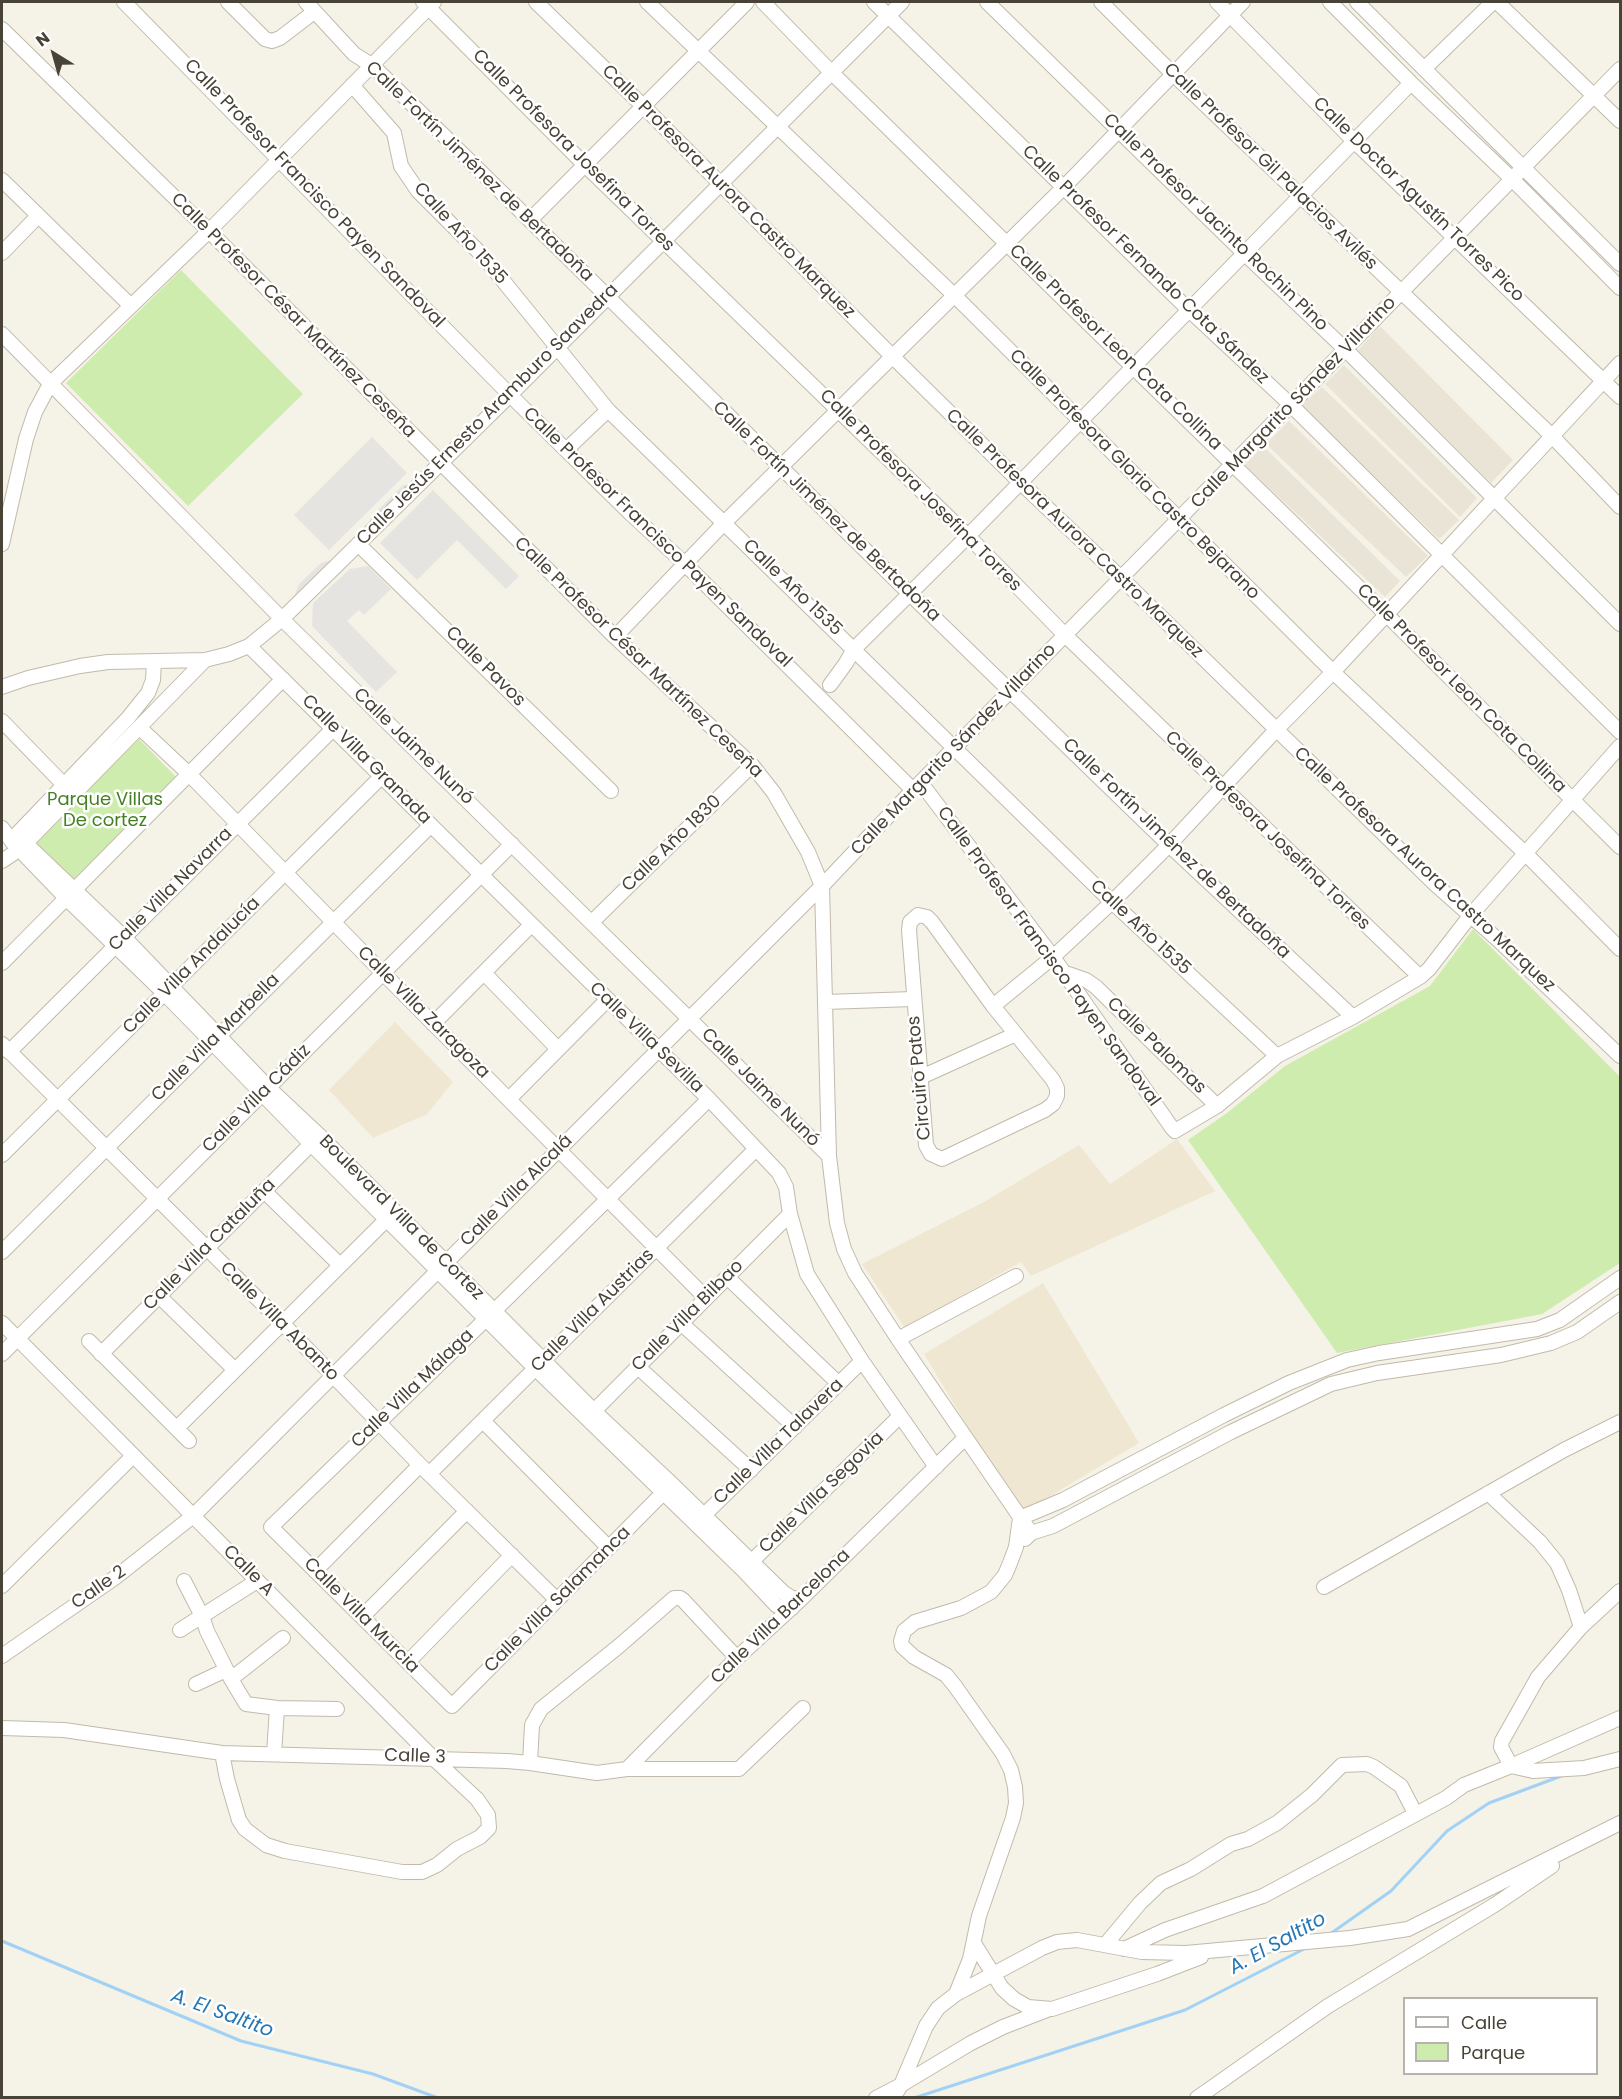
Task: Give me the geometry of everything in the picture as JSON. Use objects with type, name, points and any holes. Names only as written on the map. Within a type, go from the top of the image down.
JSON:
[{"type":"street","name":"Calle Profesor Francisco Payen Sandoval","points":[[124,2],[630,514],[917,786],[1053,957],[1172,1128],[1175,1131],[1216,1106]]},
{"type":"street","points":[[228,2],[265,39],[272,40],[280,38],[310,7]]},
{"type":"street","name":"Calle Profesora Aurora Castro Marquez","points":[[536,2],[1020,482],[1470,916],[1620,1056]]},
{"type":"street","name":"Calle Profesora Gloria Castro Bejarano","points":[[647,2],[954,295],[1333,672],[1526,854],[1620,949]]},
{"type":"street","points":[[530,220],[747,2]]},
{"type":"street","name":"Calle Profesor Leon Cota Collina","points":[[763,2],[832,73],[1387,615],[1620,847]]},
{"type":"street","name":"Calle Profesor Fernando Cota Sández","points":[[874,2],[1188,309],[1292,406],[1620,732]]},
{"type":"street","name":"Calle Jesús Ernesto Aramburo Saavedra","points":[[2,687],[28,678],[80,666],[108,662],[205,660],[249,646],[282,619],[441,464],[902,2]]},
{"type":"street","name":"Calle Profesor Jacinto Rochin Pino","points":[[987,2],[1346,350],[1620,624]]},
{"type":"street","name":"Calle Profesor Gil Palacios Avilés","points":[[1101,2],[1173,74],[1551,435],[1620,507]]},
{"type":"street","name":"Calle Doctor Agustín Torres Pico","points":[[1217,2],[1354,141],[1620,397]]},
{"type":"street","points":[[615,637],[684,563],[1064,187],[1243,2]]},
{"type":"street","points":[[1330,2],[1620,288]]},
{"type":"street","points":[[1357,2],[1620,264]]},
{"type":"street","points":[[1424,69],[1495,2],[1620,121]]},
{"type":"street","points":[[2,544],[26,439],[35,412],[50,384],[209,231],[373,66],[429,3]]},
{"type":"street","name":"Calle Profesora Josefina Torres","points":[[429,3],[585,165],[968,536],[1066,636],[1223,789],[1420,977]]},
{"type":"street","name":"Calle Fortín Jiménez de Bertadoña","points":[[310,7],[354,54],[373,66],[1010,691],[1353,1017]]},
{"type":"street","name":"Calle Profesor César Martínez Ceseña","points":[[2,29],[209,231],[615,637],[752,765],[774,793],[808,852],[822,886],[829,1156],[837,1223],[844,1249],[855,1272],[898,1339],[1031,1533]]},
{"type":"street","name":"Calle Margarito Sández Villarino","points":[[689,1018],[822,886],[917,786],[1620,69]]},
{"type":"street","points":[[830,685],[854,649],[968,536],[1411,83]]},
{"type":"street","name":"Calle Año 1535","points":[[352,85],[394,132],[401,166],[418,191],[483,256],[608,410],[1112,902],[1277,1056]]},
{"type":"street","points":[[2,180],[131,306]]},
{"type":"street","points":[[2,253],[38,216]]},
{"type":"street","name":"Calle Jaime Nunó","points":[[2,334],[282,619],[829,1156]]},
{"type":"street","points":[[993,1006],[1053,957],[1112,902],[1223,789],[1620,363]]},
{"type":"street","points":[[566,450],[608,410]]},
{"type":"street","name":"Calle Pavos","points":[[358,544],[611,791]]},
{"type":"street","name":"Calle Villa Granada","points":[[249,646],[482,875]]},
{"type":"street","points":[[4,859],[14,838],[140,728],[205,660]]},
{"type":"street","points":[[69,789],[148,693],[153,680],[154,662]]},
{"type":"street","points":[[2,963],[283,679]]},
{"type":"street","points":[[2,721],[69,789]]},
{"type":"street","name":"Calle Villa Zaragoza","points":[[140,728],[189,774],[433,1024],[706,1298]]},
{"type":"street","name":"Calle Villa Navarra","points":[[5,1048],[119,942],[333,729]]},
{"type":"street","points":[[1216,1106],[1277,1056],[1353,1017],[1420,977],[1429,969],[1470,916],[1574,801],[1620,746]]},
{"type":"street","name":"Calle Año 1830","points":[[592,922],[752,765]]},
{"type":"street","name":"Calle Villa Andalucía","points":[[2,1153],[382,777]]},
{"type":"street","name":"Calle Villa Marbella","points":[[2,1252],[431,825]]},
{"type":"street","name":"Boulevard Villa de Cortez","points":[[14,838],[590,1415],[748,1565],[776,1605],[782,1608],[796,1604]]},
{"type":"street","name":"Calle Villa Cádiz","points":[[2,1354],[512,844]]},
{"type":"street","name":"Calle Villa Sevilla","points":[[482,875],[709,1099],[756,1149],[783,1180],[790,1214]]},
{"type":"street","name":"Circuiro Patos","points":[[918,915],[927,917],[932,922],[993,1006],[1053,1080],[1057,1088],[1057,1096],[1053,1104],[1045,1110],[942,1159],[931,1154],[926,1145],[913,999],[909,930],[910,922],[918,915]]},
{"type":"street","points":[[433,1024],[531,925]]},
{"type":"street","name":"Calle Palomas","points":[[1063,972],[1086,980],[1096,987],[1216,1106]]},
{"type":"street","points":[[484,973],[558,1049]]},
{"type":"street","points":[[825,1002],[913,999]]},
{"type":"street","points":[[509,1099],[607,1000]]},
{"type":"street","name":"Calle Villa Alcalá","points":[[193,1516],[689,1018]]},
{"type":"street","points":[[920,1078],[1016,1034]]},
{"type":"street","name":"Calle Villa Abanto","points":[[5,1048],[557,1600]]},
{"type":"street","name":"Calle Villa Málaga","points":[[271,1527],[709,1099]]},
{"type":"street","name":"Calle Villa Cataluña","points":[[101,1354],[315,1140]]},
{"type":"street","name":"Calle Villa Austrias","points":[[315,1571],[425,1469],[483,1421],[756,1149]]},
{"type":"street","points":[[264,1191],[340,1265]]},
{"type":"street","points":[[790,1214],[807,1274],[862,1361],[936,1467]]},
{"type":"street","name":"Calle Villa Bilbao","points":[[590,1415],[790,1214]]},
{"type":"street","points":[[177,1428],[391,1215]]},
{"type":"street","points":[[898,1339],[1016,1276]]},
{"type":"street","points":[[727,1277],[839,1384]]},
{"type":"street","points":[[956,1994],[975,1945],[979,1916],[1006,1841],[1016,1803],[1011,1770],[1003,1754],[946,1676],[906,1651],[901,1641],[904,1630],[915,1622],[951,1612],[991,1592],[1005,1575],[1016,1547],[1020,1518],[1063,1500],[1224,1415],[1299,1379],[1347,1360],[1537,1329],[1560,1320],[1620,1278]]},
{"type":"street","points":[[159,1296],[235,1370]]},
{"type":"street","points":[[1016,1547],[1031,1533],[1053,1526],[1231,1432],[1331,1384],[1377,1372],[1501,1355],[1551,1343],[1577,1332],[1620,1302]]},
{"type":"street","name":"Calle A","points":[[2,1323],[433,1758],[477,1799],[485,1808],[490,1822],[489,1828],[480,1837],[422,1872],[402,1872],[285,1851],[266,1845],[239,1820],[222,1753]]},
{"type":"street","points":[[681,1323],[795,1427]]},
{"type":"street","points":[[88,1341],[189,1441]]},
{"type":"street","points":[[1451,1342],[1452,1360]]},
{"type":"street","name":"Calle Villa Talavera","points":[[700,1520],[862,1361]]},
{"type":"street","points":[[638,1367],[751,1470]]},
{"type":"street","name":"Boulevard Villa de Cortez","points":[[590,1415],[663,1493],[700,1520]]},
{"type":"street","points":[[1224,1415],[1231,1432]]},
{"type":"street","name":"Calle Villa Segovia","points":[[748,1565],[900,1416]]},
{"type":"street","points":[[483,1421],[609,1548]]},
{"type":"street","points":[[1324,1587],[1564,1450],[1620,1422]]},
{"type":"street","name":"Calle Villa Barcelona","points":[[627,1769],[737,1658],[796,1604],[965,1438]]},
{"type":"street","points":[[2,1586],[133,1456]]},
{"type":"street","name":"Calle Villa Salamanca","points":[[452,1706],[663,1493]]},
{"type":"street","points":[[1488,1493],[1540,1542],[1557,1563],[1569,1590],[1581,1628]]},
{"type":"street","points":[[362,1617],[467,1511]]},
{"type":"street","name":"Calle 2","points":[[2,1656],[116,1576],[193,1516]]},
{"type":"street","name":"Calle Villa Murcia","points":[[271,1527],[452,1706]]},
{"type":"street","points":[[408,1662],[512,1555]]},
{"type":"street","points":[[184,1581],[229,1675],[246,1704],[277,1708],[337,1709]]},
{"type":"street","points":[[180,1630],[257,1581]]},
{"type":"street","points":[[1620,1591],[1581,1628],[1538,1677],[1502,1741],[1501,1747],[1511,1766],[1533,1771],[1584,1768],[1620,1760]]},
{"type":"street","points":[[530,1763],[532,1725],[541,1709],[674,1598],[683,1600],[737,1658]]},
{"type":"street","points":[[196,1684],[229,1675],[283,1638]]},
{"type":"street","points":[[274,1754],[277,1708]]},
{"type":"street","name":"Calle 3","points":[[2,1728],[64,1730],[222,1753],[433,1758],[530,1763],[597,1773],[627,1769],[739,1770],[803,1708]]},
{"type":"street","points":[[1124,1949],[1165,1929],[1263,1896],[1446,1798],[1464,1785],[1620,1718]]},
{"type":"street","points":[[1105,1945],[1140,1903],[1161,1883],[1191,1869],[1231,1844],[1248,1839],[1269,1828],[1292,1812],[1342,1765],[1367,1764],[1374,1767],[1401,1786],[1415,1813]]},
{"type":"street","points":[[897,2091],[926,2026],[938,2008],[956,1994],[1025,1956],[1058,1942],[1077,1940],[1163,1954],[1350,1938],[1408,1929],[1620,1823]]},
{"type":"street","points":[[1197,2097],[1328,2006],[1496,1904],[1603,1831]]},
{"type":"street","points":[[975,1945],[1002,1988],[1014,1999],[1028,2007],[1052,2009]]},
{"type":"street","points":[[876,2097],[897,2091],[992,2032],[1052,2009],[1157,1974],[1214,1951]]},
{"type":"shaded area","points":[[1380,326],[1513,460],[1491,483],[1358,350]]},
{"type":"shaded area","points":[[1344,365],[1477,498],[1460,517],[1325,384]]},
{"type":"shaded area","points":[[1322,387],[1459,520],[1439,539],[1301,406]]},
{"type":"shaded area","points":[[1289,421],[1428,556],[1406,577],[1266,444]]},
{"type":"shaded area","points":[[372,437],[407,473],[329,550],[294,515]]},
{"type":"shaded area","points":[[1263,446],[1400,581],[1385,597],[1245,465]]},
{"type":"shaded area","points":[[403,485],[411,486],[368,529],[371,517]]},
{"type":"shaded area","points":[[433,490],[519,576],[506,589],[457,540],[417,580],[380,543]]},
{"type":"shaded area","points":[[335,559],[294,597],[299,584],[321,563]]},
{"type":"shaded area","points":[[368,566],[391,589],[364,615],[359,610],[347,621],[397,672],[376,692],[312,626],[313,603],[350,569]]},
{"type":"shaded area","points":[[395,1022],[453,1082],[427,1114],[373,1138],[329,1090]]},
{"type":"shaded area","points":[[1177,1139],[1215,1191],[1031,1276],[1019,1259],[1021,1262],[905,1328],[862,1264],[984,1202],[1079,1145],[1110,1184]]},
{"type":"shaded area","points":[[1043,1283],[1139,1443],[1020,1514],[924,1354]]},
{"type":"green space","points":[[181,270],[303,394],[188,506],[66,383]]},
{"type":"green space","name":"Parque Villas De cortez","points":[[139,739],[178,779],[72,883],[32,843]]},
{"type":"green space","points":[[1473,929],[1620,1077],[1620,1263],[1542,1314],[1337,1353],[1188,1140],[1227,1113],[1285,1066],[1430,986]]},
{"type":"waterway","name":"A. El Saltito","points":[[1330,1934],[1391,1891],[1447,1831],[1489,1803],[1564,1775]]},
{"type":"waterway","name":"A. El Saltito","points":[[2,1941],[241,2041],[373,2074],[438,2098]]},
{"type":"waterway","name":"A. El Saltito","points":[[914,2098],[1185,2010],[1306,1948]]}]
